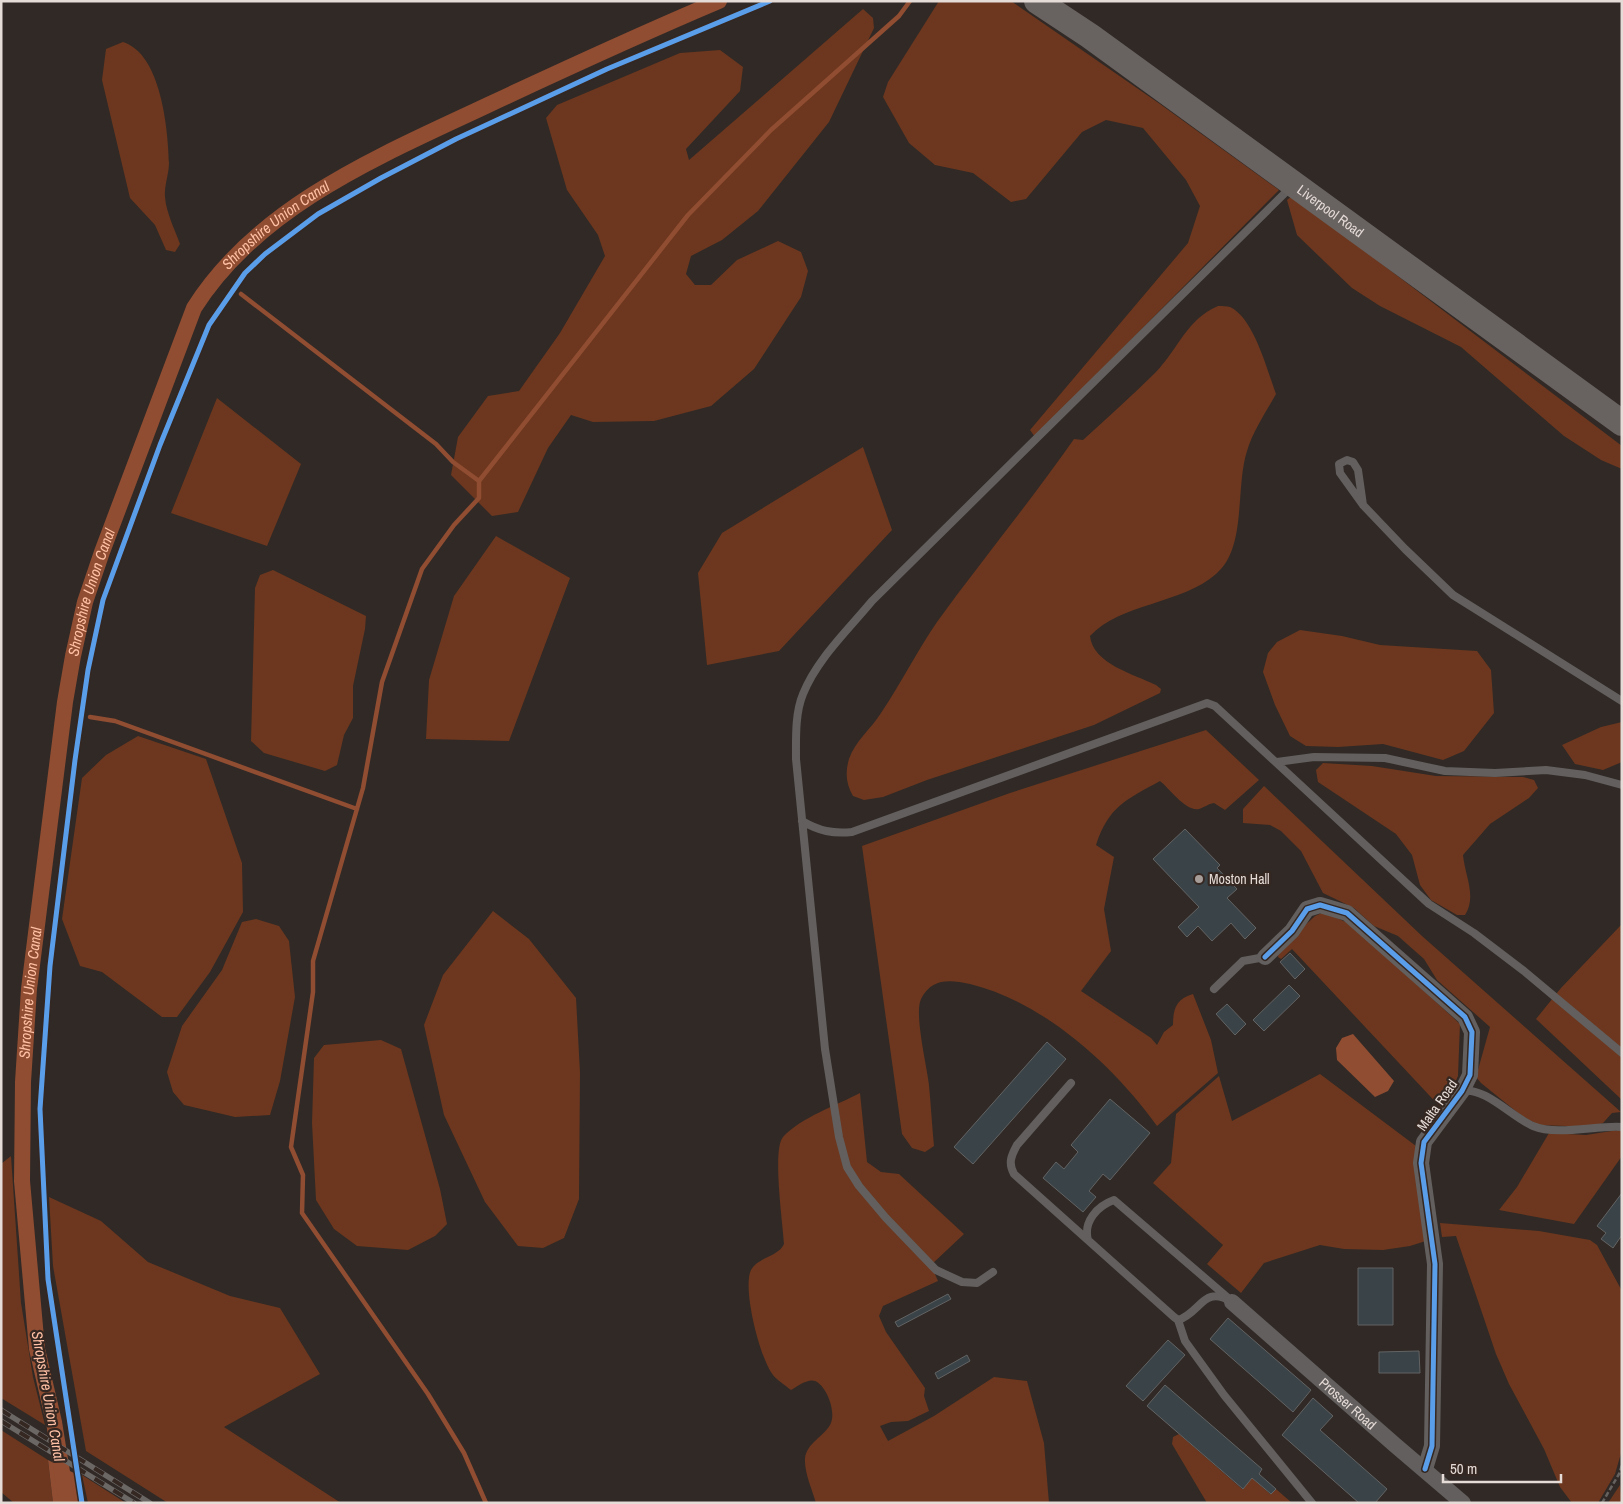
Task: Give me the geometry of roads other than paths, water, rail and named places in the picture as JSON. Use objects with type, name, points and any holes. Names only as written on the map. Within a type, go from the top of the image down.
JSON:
[{"type":"highway","name":"Liverpool Road","points":[[1037,1],[1090,36],[1294,183],[1622,423]]},
{"type":"street","name":"Malta Road","points":[[1266,957],[1292,932],[1307,909],[1320,905],[1347,914],[1465,1017],[1472,1032],[1470,1075],[1462,1091],[1424,1142],[1421,1162],[1435,1264],[1432,1446],[1425,1468]]},
{"type":"street","name":"Prosser Road","points":[[1232,1302],[1395,1446],[1425,1468],[1463,1503]]},
{"type":"lane","points":[[993,1272],[977,1283],[962,1282],[936,1270],[886,1218],[859,1186],[847,1167],[839,1136],[825,1049],[796,759],[796,729],[802,695],[824,658],[872,601],[1294,183]]},
{"type":"lane","points":[[1363,505],[1358,470],[1353,462],[1347,460],[1340,464],[1340,473],[1363,505],[1453,595],[1550,654],[1622,701]]},
{"type":"lane","points":[[802,821],[815,829],[834,834],[852,832],[1207,703],[1215,706],[1277,762],[1429,904],[1474,933],[1524,971],[1622,1053]]},
{"type":"lane","points":[[1277,762],[1314,757],[1385,758],[1445,771],[1495,773],[1546,770],[1585,775],[1622,785]]},
{"type":"lane","points":[[1214,989],[1243,961],[1266,957]]},
{"type":"lane","points":[[1071,1083],[1016,1145],[1010,1157],[1010,1167],[1014,1174],[1178,1320],[1185,1340],[1224,1394],[1312,1503]]},
{"type":"lane","points":[[1462,1091],[1472,1089],[1536,1128],[1584,1131],[1610,1126],[1622,1127]]},
{"type":"lane","points":[[1088,1241],[1085,1231],[1088,1222],[1105,1203],[1114,1200],[1232,1302]]},
{"type":"lane","points":[[1178,1320],[1185,1318],[1203,1300],[1223,1296],[1232,1302]]},
{"type":"waterway","name":"Shropshire Union Canal","points":[[67,1503],[54,1422],[37,1349],[22,1181],[23,1082],[29,989],[65,702],[85,602],[194,308],[221,272],[252,240],[288,212],[326,187],[406,143],[719,1]]},
{"type":"waterway","points":[[486,1503],[464,1453],[428,1394],[302,1213],[303,1175],[291,1147],[313,992],[313,961],[363,788],[382,682],[422,569],[454,525],[479,498],[479,481],[688,215],[771,130],[899,16],[910,1]]},
{"type":"waterway","points":[[241,294],[436,444],[453,462],[479,481]]},
{"type":"waterway","points":[[90,717],[115,721],[357,809]]},
{"type":"railway","points":[[1,1410],[150,1503]]},
{"type":"railway","points":[[1,1421],[134,1503]]},
{"type":"place","name":"Moston Hall","points":[[1199,879]]}]
